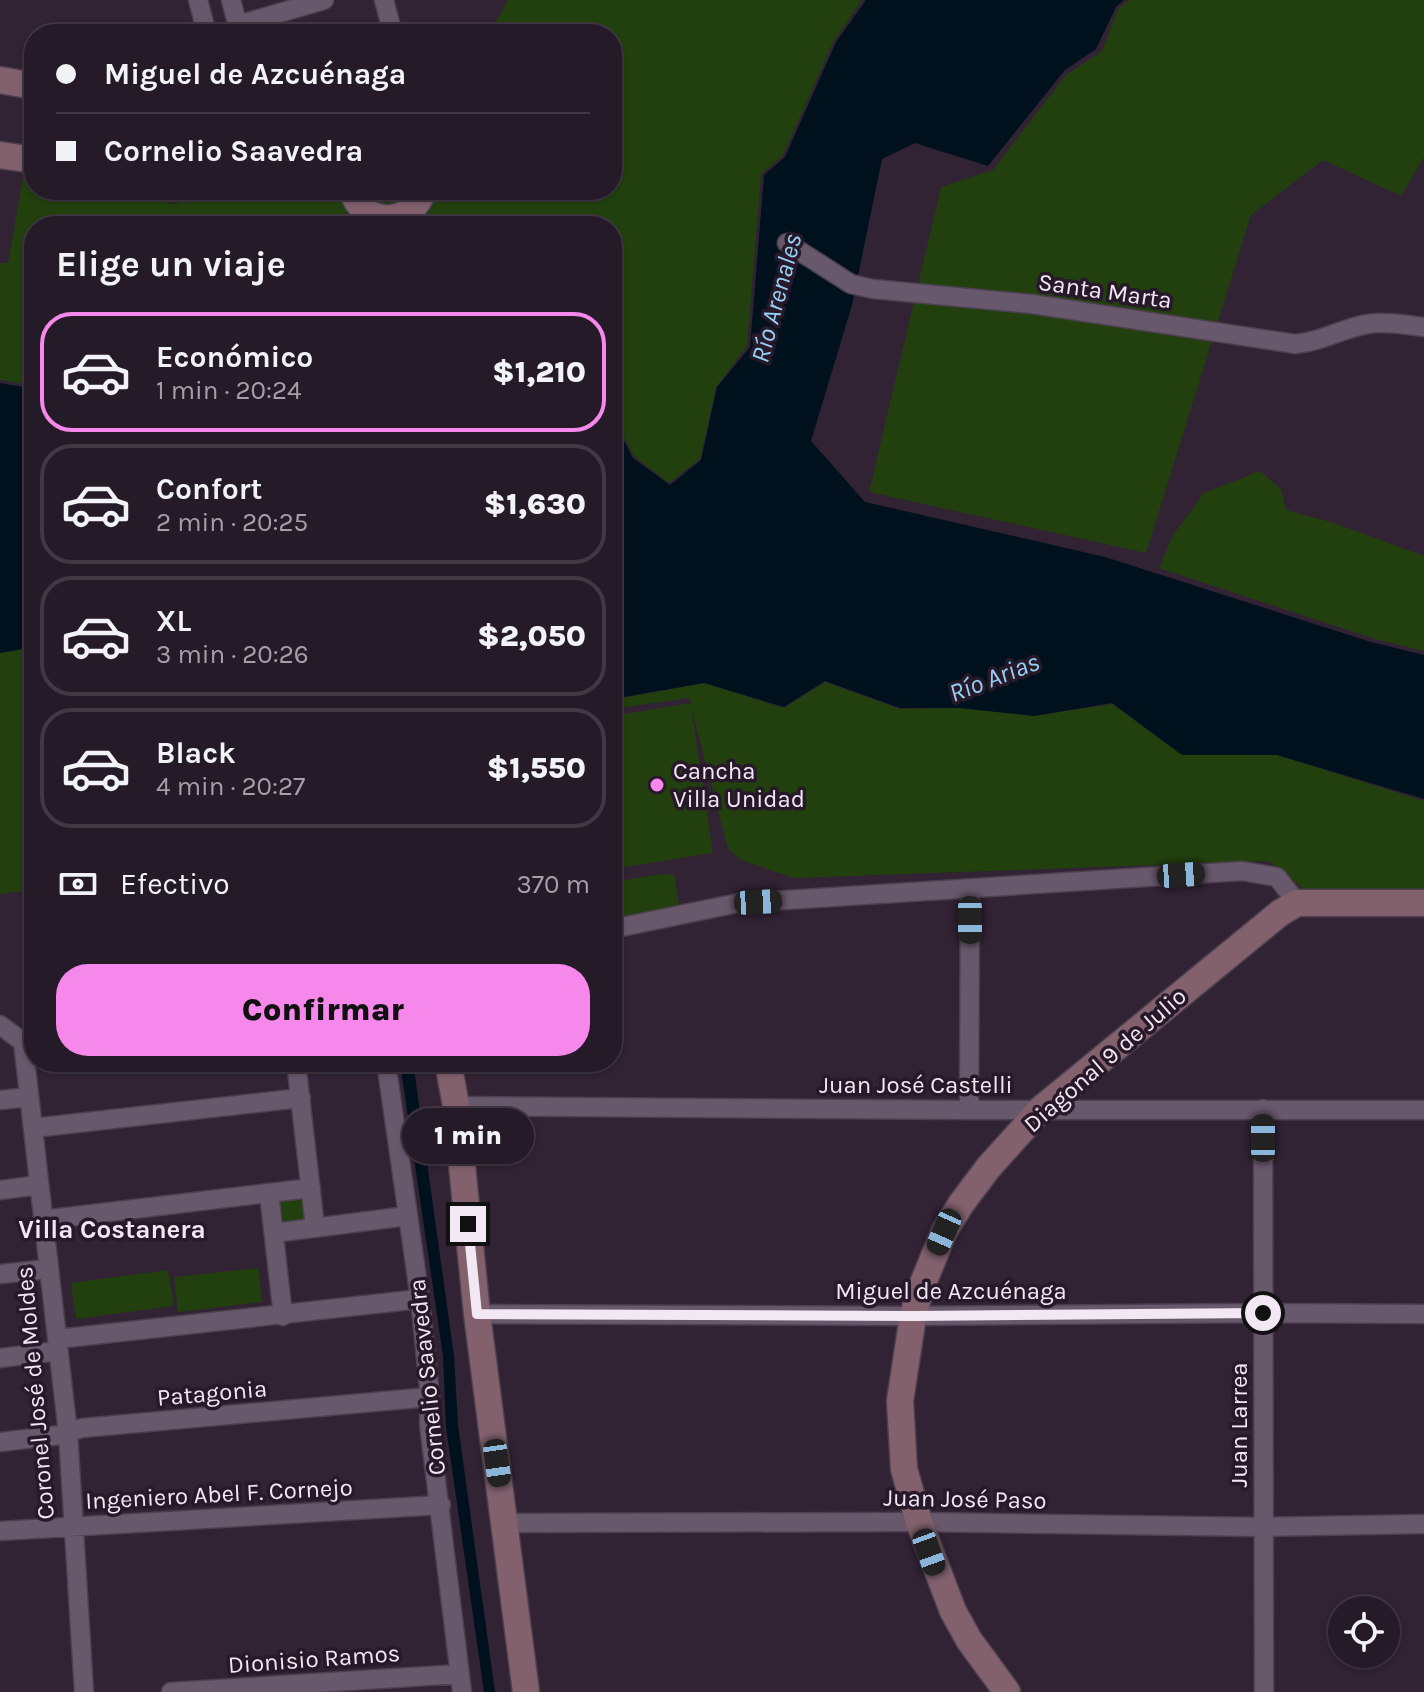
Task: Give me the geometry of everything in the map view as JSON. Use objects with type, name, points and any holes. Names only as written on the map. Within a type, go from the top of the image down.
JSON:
[{"type":"street","points":[[198,0],[204,24]]},
{"type":"street","points":[[231,0],[237,24]]},
{"type":"street","points":[[256,24],[324,0]]},
{"type":"street","points":[[384,0],[390,24]]},
{"type":"street","points":[[0,80],[24,84]]},
{"type":"street","points":[[0,155],[24,159]]},
{"type":"street","points":[[358,202],[384,216]]},
{"type":"street","name":"Santa Marta","points":[[787,243],[851,284],[873,289],[1032,304],[1295,344],[1333,337],[1356,326],[1372,323],[1424,327]]},
{"type":"street","points":[[622,927],[738,903],[1242,871],[1277,877],[1297,903],[1424,903]]},
{"type":"street","points":[[969,1110],[970,889]]},
{"type":"street","name":"Diagonal 9 de Julio","points":[[1007,1692],[969,1640],[953,1611],[919,1522],[904,1469],[900,1401],[913,1316],[932,1259],[961,1204],[988,1168],[1041,1109],[1280,913],[1297,903]]},
{"type":"street","points":[[0,1025],[24,1040]]},
{"type":"street","name":"Coronel José de Moldes","points":[[29,1072],[42,1220],[68,1433],[84,1692]]},
{"type":"street","points":[[297,1072],[315,1227]]},
{"type":"street","name":"Cornelio Saavedra","points":[[387,1072],[420,1299],[430,1397],[429,1424],[461,1683]]},
{"type":"street","points":[[450,1072],[477,1314],[526,1692]]},
{"type":"street","points":[[0,1100],[29,1097]]},
{"type":"street","points":[[33,1128],[301,1098]]},
{"type":"street","name":"Juan José Castelli","points":[[456,1106],[1424,1110]]},
{"type":"street","name":"Juan Larrea","points":[[1263,1109],[1264,1692]]},
{"type":"street","points":[[0,1190],[39,1185]]},
{"type":"street","points":[[42,1220],[311,1188]]},
{"type":"street","points":[[269,1193],[283,1316]]},
{"type":"street","points":[[274,1233],[407,1216]]},
{"type":"street","points":[[0,1274],[48,1269]]},
{"type":"street","points":[[0,1358],[57,1345],[420,1299]]},
{"type":"street","name":"Miguel de Azcuénaga","points":[[477,1314],[1424,1314]]},
{"type":"street","name":"Patagonia","points":[[0,1442],[68,1433],[82,1428],[430,1397]]},
{"type":"street","name":"Ingeniero Abel F. Cornejo","points":[[0,1531],[441,1505]]},
{"type":"street","name":"Juan José Paso","points":[[505,1523],[919,1522],[1263,1527],[1424,1524]]},
{"type":"street","name":"Dionisio Ramos","points":[[171,1692],[461,1683]]},
{"type":"green space","points":[[508,0],[862,0],[833,42],[783,155],[761,174],[747,346],[716,387],[700,459],[669,483],[634,456],[622,434],[622,216],[24,216],[24,384],[0,380],[0,263],[8,263],[23,177],[24,200],[154,200],[177,204],[182,200],[622,200],[622,24],[495,24]]},
{"type":"green space","points":[[1129,0],[1424,0],[1424,157],[1401,196],[1323,160],[1251,215],[1146,553],[869,492],[941,187],[993,170],[1066,75],[1102,51],[1118,9]]},
{"type":"green space","points":[[1260,471],[1281,489],[1286,510],[1334,523],[1424,556],[1424,651],[1375,639],[1159,568],[1173,535],[1204,493]]},
{"type":"green space","points":[[24,649],[24,891],[0,894],[0,653]]},
{"type":"green space","points":[[825,682],[900,709],[959,708],[1034,716],[1112,704],[1182,755],[1277,755],[1424,801],[1424,891],[1304,889],[1268,861],[794,878],[741,860],[728,849],[691,707],[713,853],[622,867],[622,714],[691,703],[689,698],[622,708],[622,698],[704,683],[784,708]]},
{"type":"green space","points":[[674,874],[679,904],[648,914],[622,918],[622,880]]},
{"type":"green space","points":[[302,1196],[310,1221],[281,1226],[275,1201]]},
{"type":"green space","points":[[258,1268],[262,1302],[178,1312],[174,1277]]},
{"type":"green space","points":[[168,1270],[174,1306],[76,1319],[71,1283]]},
{"type":"water","points":[[866,0],[1124,0],[1116,7],[1096,49],[1065,70],[988,166],[915,143],[882,159],[852,305],[811,441],[865,502],[1105,557],[1371,642],[1424,655],[1424,799],[1277,755],[1182,755],[1112,703],[1034,716],[959,708],[900,708],[825,681],[784,707],[704,683],[622,697],[622,437],[633,458],[670,485],[701,460],[717,387],[750,347],[764,175],[785,157],[836,42]]},
{"type":"water","points":[[0,383],[24,387],[24,649],[0,653]]},
{"type":"water","points":[[401,1072],[414,1072],[454,1356],[458,1425],[495,1692],[484,1692],[446,1427],[443,1356]]},
{"type":"place","name":"Cancha Villa Unidad","points":[[657,785]]},
{"type":"district","name":"Villa Costanera","points":[[112,1229]]},
{"type":"route","points":[[468,1224],[477,1314],[913,1316],[1263,1313]]},
{"type":"water label","name":"Río Arenales","points":[[776,298]]},
{"type":"water label","name":"Río Arias","points":[[994,677]]}]
